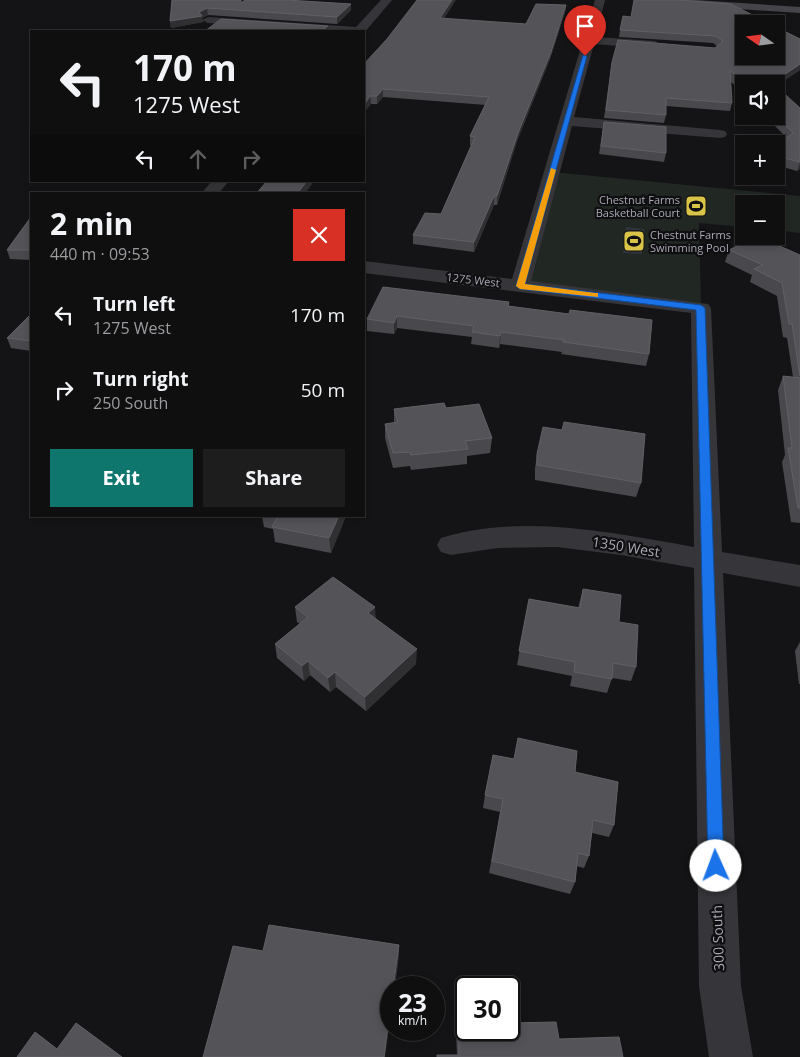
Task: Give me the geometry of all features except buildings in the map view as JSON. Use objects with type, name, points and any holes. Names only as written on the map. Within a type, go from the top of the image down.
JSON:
[{"type":"street","points":[[360,30],[387,0]]},
{"type":"street","points":[[520,286],[600,0]]},
{"type":"street","points":[[648,0],[800,10]]},
{"type":"street","points":[[208,20],[345,30]]},
{"type":"street","points":[[589,40],[663,46]]},
{"type":"street","points":[[566,121],[720,134]]},
{"type":"street","points":[[211,192],[220,182]]},
{"type":"street","name":"1275 West","points":[[365,267],[701,308]]},
{"type":"street","name":"300 South","points":[[701,308],[720,986],[731,1057]]},
{"type":"street","name":"1350 West","points":[[450,545],[498,538],[557,537],[621,545],[800,576]]},
{"type":"shaded area","points":[[552,172],[800,196],[800,233],[785,231],[785,195],[735,195],[735,226],[699,223],[701,308],[520,286]]},
{"type":"shaded area","name":"Chestnut Farms Swimming Pool","points":[[626,227],[644,229],[642,254],[623,253]]},
{"type":"slow traffic","points":[[553,170],[520,286],[595,295]]},
{"type":"place","name":"Chestnut Farms Basketball Court","points":[[696,206]]},
{"type":"place","name":"Chestnut Farms Swimming Pool","points":[[634,241]]},
{"type":"route","points":[[585,56],[520,286],[701,308],[716,866]]}]
